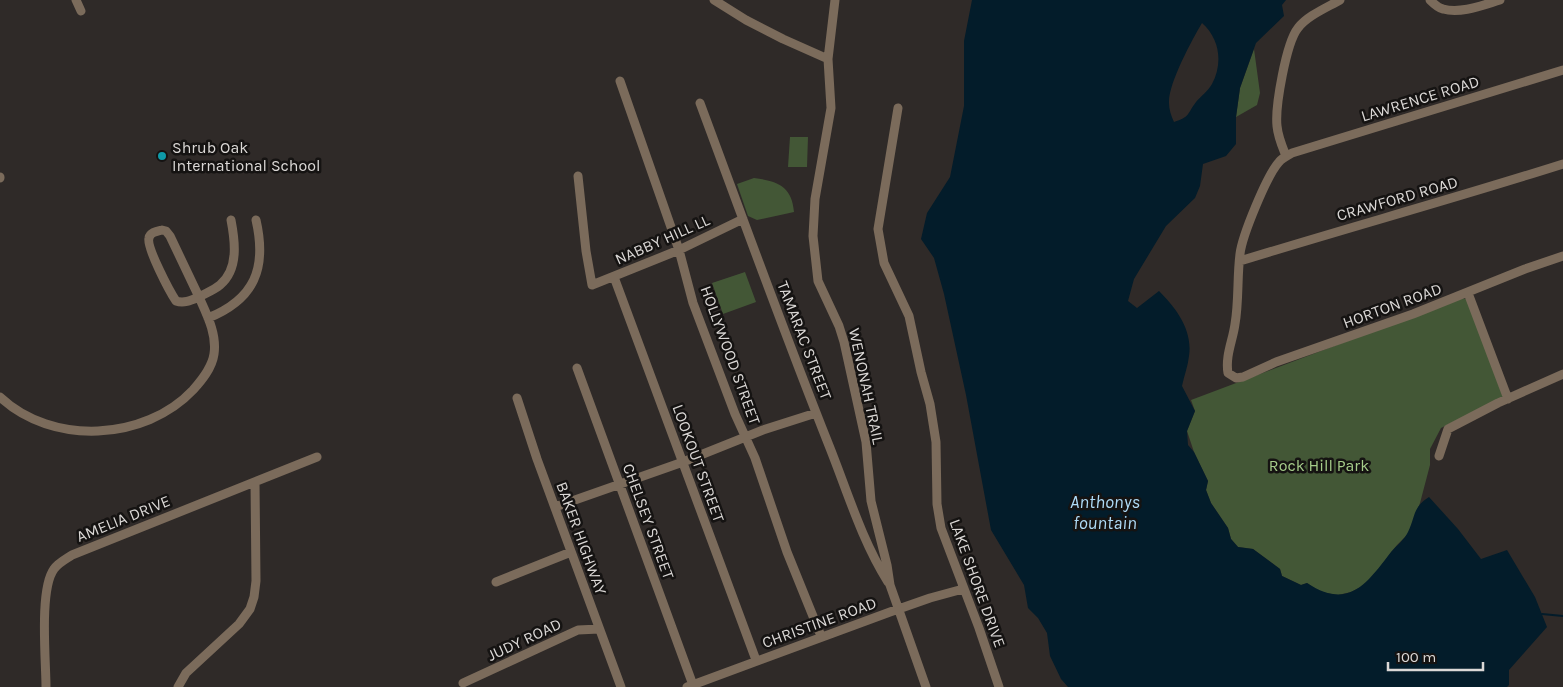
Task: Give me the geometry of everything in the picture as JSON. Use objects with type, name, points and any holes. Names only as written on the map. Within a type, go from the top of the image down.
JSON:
[{"type":"street","points":[[76,0],[80,11]]},
{"type":"street","points":[[714,0],[775,35],[828,59]]},
{"type":"street","name":"WENONAH TRAIL","points":[[835,0],[828,59],[831,108],[815,199],[812,236],[818,281],[839,326],[851,369],[866,442],[871,501],[890,585],[926,687]]},
{"type":"street","points":[[1240,261],[1243,241],[1271,174],[1279,162],[1286,156],[1279,138],[1277,116],[1287,54],[1293,35],[1310,18],[1340,0]]},
{"type":"street","points":[[1430,0],[1444,10],[1500,0]]},
{"type":"street","name":"LAWRENCE ROAD","points":[[1286,156],[1563,70]]},
{"type":"street","name":"HOLLYWOOD STREET","points":[[620,81],[679,250],[693,303],[754,458],[787,552],[822,636]]},
{"type":"street","name":"TAMARAC STREET","points":[[700,103],[792,352],[855,515],[879,568],[890,585]]},
{"type":"street","name":"LAKE SHORE DRIVE","points":[[898,108],[878,229],[884,263],[909,316],[920,372],[930,404],[934,424],[939,519],[963,589],[979,628],[998,687]]},
{"type":"street","name":"CRAWFORD ROAD","points":[[1240,261],[1563,164]]},
{"type":"street","name":"NABBY HILL LL","points":[[578,176],[586,251],[592,285],[679,250],[743,219]]},
{"type":"street","points":[[0,397],[18,411],[34,419],[72,429],[114,429],[136,425],[156,417],[176,405],[200,382],[209,368],[214,356],[214,343],[208,318],[199,297],[170,236],[166,231],[162,230],[156,231],[149,238],[151,251],[176,301],[181,303],[199,297],[222,283],[232,268],[235,238],[231,220]]},
{"type":"street","points":[[208,318],[222,312],[244,296],[258,274],[261,250],[256,220]]},
{"type":"street","name":"HORTON ROAD","points":[[1240,261],[1235,323],[1227,364],[1228,373],[1232,376],[1243,377],[1276,362],[1468,293],[1525,269],[1563,256]]},
{"type":"street","name":"LOOKOUT STREET","points":[[614,277],[756,660]]},
{"type":"street","points":[[1468,293],[1508,399]]},
{"type":"street","name":"CHELSEY STREET","points":[[576,368],[690,686]]},
{"type":"street","points":[[1439,456],[1448,429],[1563,374]]},
{"type":"street","name":"BAKER HIGHWAY","points":[[517,398],[621,687]]},
{"type":"street","points":[[555,507],[683,462],[745,437],[816,414]]},
{"type":"street","name":"AMELIA DRIVE","points":[[46,687],[46,591],[52,570],[58,564],[72,555],[317,457]]},
{"type":"street","points":[[178,687],[186,673],[239,624],[250,610],[256,581],[255,482]]},
{"type":"street","points":[[496,582],[571,552]]},
{"type":"street","name":"CHRISTINE ROAD","points":[[690,686],[822,636],[930,598],[963,589]]},
{"type":"street","name":"JUDY ROAD","points":[[463,683],[578,630],[599,629]]},
{"type":"green space","points":[[1254,49],[1260,93],[1257,105],[1236,117],[1240,88]]},
{"type":"green space","points":[[790,137],[808,137],[807,167],[788,167]]},
{"type":"green space","points":[[754,178],[770,181],[782,186],[790,196],[794,212],[757,220],[748,216],[737,184]]},
{"type":"green space","points":[[745,272],[756,302],[723,314],[712,283]]},
{"type":"green space","name":"Rock Hill Park","points":[[1461,298],[1467,299],[1503,397],[1441,428],[1430,449],[1430,465],[1420,503],[1408,534],[1373,576],[1363,586],[1351,592],[1338,595],[1320,592],[1307,583],[1301,585],[1282,576],[1280,569],[1253,549],[1238,547],[1231,539],[1228,528],[1211,503],[1206,490],[1208,481],[1194,452],[1187,431],[1195,411],[1191,400]]},
{"type":"water","name":"Anthonys fountain","points":[[972,0],[1286,0],[1282,5],[1284,16],[1256,43],[1240,88],[1236,117],[1236,144],[1226,156],[1203,164],[1200,186],[1195,198],[1166,226],[1134,279],[1128,301],[1137,308],[1159,291],[1182,320],[1190,346],[1182,386],[1195,411],[1187,431],[1188,445],[1194,452],[1208,481],[1206,490],[1211,503],[1228,528],[1231,539],[1238,547],[1253,549],[1280,569],[1282,576],[1301,585],[1307,583],[1321,591],[1334,594],[1345,594],[1355,590],[1373,575],[1405,537],[1417,509],[1429,497],[1458,529],[1481,559],[1507,550],[1535,597],[1547,627],[1509,670],[1509,685],[1507,687],[1068,687],[1061,679],[1050,656],[1047,633],[1038,618],[1028,608],[1024,585],[991,530],[966,395],[944,294],[934,258],[921,239],[927,213],[950,177],[964,106],[964,41]],"holes":[[[1202,23],[1208,29],[1216,44],[1218,68],[1210,87],[1196,102],[1188,115],[1174,122],[1169,103],[1176,74]]]},
{"type":"waterway","points":[[1542,614],[1563,616]]},
{"type":"place","name":"Shrub Oak International School","points":[[162,156]]}]
